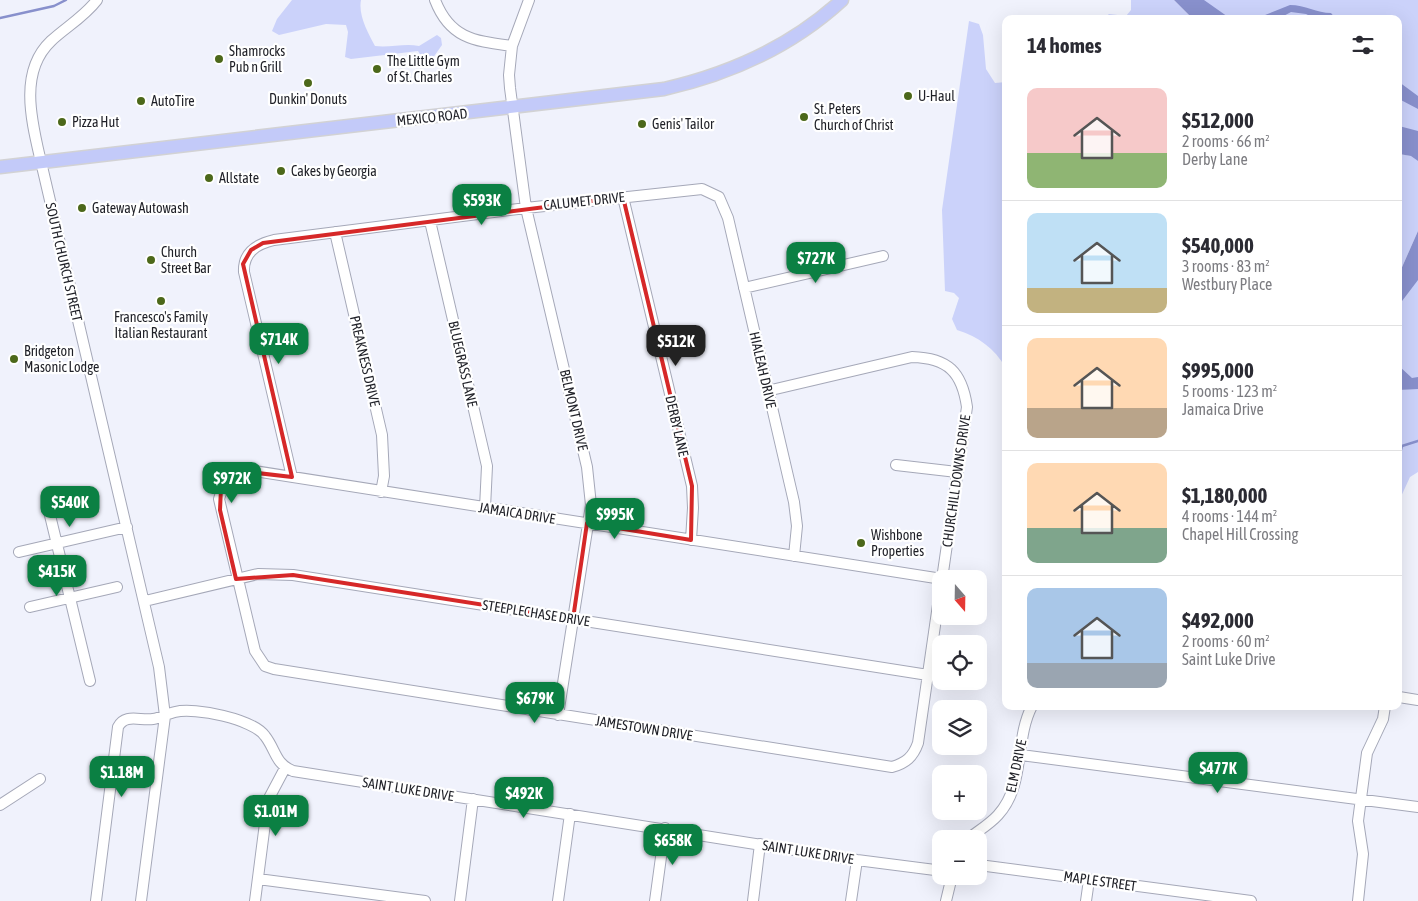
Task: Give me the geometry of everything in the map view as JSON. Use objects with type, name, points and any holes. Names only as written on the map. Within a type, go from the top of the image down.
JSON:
[{"type":"main road","name":"MEXICO ROAD","points":[[0,168],[643,92],[706,78],[772,49],[814,23],[842,0]]},
{"type":"street","name":"SOUTH CHURCH STREET","points":[[97,0],[88,12],[52,40],[35,61],[31,73],[30,87],[41,162],[159,667],[165,716],[141,901]]},
{"type":"street","points":[[435,0],[444,20],[461,35],[480,42],[512,46]]},
{"type":"street","name":"BELMONT DRIVE","points":[[529,0],[512,46],[509,75],[513,108],[526,208],[591,491],[558,715]]},
{"type":"street","name":"CALUMET DRIVE","points":[[292,477],[244,272],[243,264],[251,250],[274,240],[335,232],[693,189],[711,191]]},
{"type":"street","name":"HIALEAH DRIVE","points":[[711,191],[719,196],[725,208],[794,502],[796,526],[794,556]]},
{"type":"street","name":"DERBY LANE","points":[[623,197],[692,486],[691,540]]},
{"type":"street","name":"BLUEGRASS LANE","points":[[430,220],[487,466],[485,508]]},
{"type":"street","name":"PREAKNESS DRIVE","points":[[335,232],[382,435],[384,476],[381,492]]},
{"type":"street","points":[[744,288],[883,256]]},
{"type":"street","name":"CHURCHILL DOWNS DRIVE","points":[[767,391],[912,357],[937,360],[954,371],[965,393],[967,406],[943,570]]},
{"type":"street","points":[[896,465],[957,472]]},
{"type":"street","name":"JAMAICA DRIVE","points":[[236,579],[220,510],[221,488],[225,480],[240,471],[248,470],[932,577]]},
{"type":"street","points":[[48,507],[90,681]]},
{"type":"street","points":[[20,552],[127,527]]},
{"type":"street","name":"STEEPLECHASE DRIVE","points":[[145,601],[258,574],[294,575],[928,675]]},
{"type":"street","name":"JAMESTOWN DRIVE","points":[[236,579],[255,651],[265,666],[284,671],[892,767],[911,757],[918,743],[928,675]]},
{"type":"street","points":[[30,607],[117,587]]},
{"type":"street","points":[[928,675],[935,625]]},
{"type":"street","points":[[1402,697],[1418,700]]},
{"type":"street","name":"ELM DRIVE","points":[[980,830],[997,818],[1006,807],[1017,778],[1023,734],[1031,710]]},
{"type":"street","points":[[1358,901],[1363,854],[1358,820],[1367,753],[1383,720],[1385,710]]},
{"type":"street","points":[[96,901],[118,727],[121,722],[128,718],[152,719],[175,712],[226,716],[256,727],[265,736],[285,768],[268,800],[256,901]]},
{"type":"street","points":[[1020,755],[1418,807]]},
{"type":"street","name":"SAINT LUKE DRIVE","points":[[285,768],[293,771],[665,828],[856,860],[932,870]]},
{"type":"street","points":[[0,805],[40,778]]},
{"type":"street","points":[[460,901],[473,799]]},
{"type":"street","points":[[558,901],[570,814]]},
{"type":"street","points":[[655,901],[665,828]]},
{"type":"street","points":[[753,901],[760,844]]},
{"type":"street","points":[[851,901],[856,860]]},
{"type":"street","name":"MAPLE STREET","points":[[987,866],[1251,901]]},
{"type":"street","points":[[258,878],[425,901]]},
{"type":"street","points":[[1086,901],[1089,880]]},
{"type":"street","points":[[946,901],[950,885]]},
{"type":"highlighted area","points":[[623,197],[692,486],[691,540],[587,523],[573,619],[293,575],[236,579],[220,510],[221,488],[240,471],[292,477],[243,264],[251,250],[263,243]]},
{"type":"shaded area","points":[[292,0],[361,0],[362,18],[375,46],[419,46],[437,35],[441,38],[442,45],[430,62],[423,59],[418,51],[351,59],[345,57],[348,32],[346,25],[326,24],[279,35],[272,31],[277,19]]},
{"type":"shaded area","points":[[1131,0],[1174,0],[1189,15],[1127,15],[1131,10]]},
{"type":"shaded area","points":[[1174,0],[1204,0],[1225,15],[1189,15]]},
{"type":"shaded area","points":[[1187,0],[1418,0],[1418,145],[1402,142],[1402,15],[1212,15]]},
{"type":"shaded area","points":[[1290,5],[1331,13],[1333,15],[1308,15],[1291,12],[1285,15],[1265,15]]},
{"type":"shaded area","points":[[969,21],[979,24],[983,35],[986,69],[995,83],[1002,82],[1002,363],[985,344],[957,330],[952,319],[959,298],[954,293],[945,291],[942,210]]},
{"type":"shaded area","points":[[1402,84],[1418,96],[1418,109],[1402,101]]},
{"type":"shaded area","points":[[1402,127],[1418,131],[1418,161],[1411,156],[1402,154]]},
{"type":"shaded area","points":[[1402,154],[1412,156],[1418,161],[1418,231],[1402,267]]},
{"type":"shaded area","points":[[1418,231],[1418,280],[1402,301],[1402,267]]},
{"type":"shaded area","points":[[1418,258],[1418,383],[1402,380],[1402,282]]},
{"type":"shaded area","points":[[1402,369],[1412,378],[1418,377],[1418,389],[1402,390]]},
{"type":"shaded area","points":[[1418,389],[1418,472],[1410,477],[1402,494],[1402,390]]},
{"type":"waterway","points":[[0,18],[54,6],[66,0]]},
{"type":"waterway","points":[[1402,446],[1418,441]]},
{"type":"place","name":"Shamrocks Pub n Grill","points":[[219,59]]},
{"type":"place","name":"The Little Gym of St. Charles","points":[[377,69]]},
{"type":"place","name":"Dunkin' Donuts","points":[[308,83]]},
{"type":"place","name":"U-Haul","points":[[908,96]]},
{"type":"place","name":"AutoTire","points":[[141,101]]},
{"type":"place","name":"St. Peters Church of Christ","points":[[804,117]]},
{"type":"place","name":"Pizza Hut","points":[[62,122]]},
{"type":"place","name":"Genis' Tailor","points":[[642,124]]},
{"type":"place","name":"Cakes by Georgia","points":[[281,171]]},
{"type":"place","name":"Allstate","points":[[209,178]]},
{"type":"place","name":"Gateway Autowash","points":[[82,208]]},
{"type":"place","name":"Church Street Bar","points":[[151,260]]},
{"type":"place","name":"Francesco's Family Italian Restaurant","points":[[161,301]]},
{"type":"place","name":"Bridgeton Masonic Lodge","points":[[14,359]]},
{"type":"place","name":"Wishbone Properties","points":[[861,543]]}]
